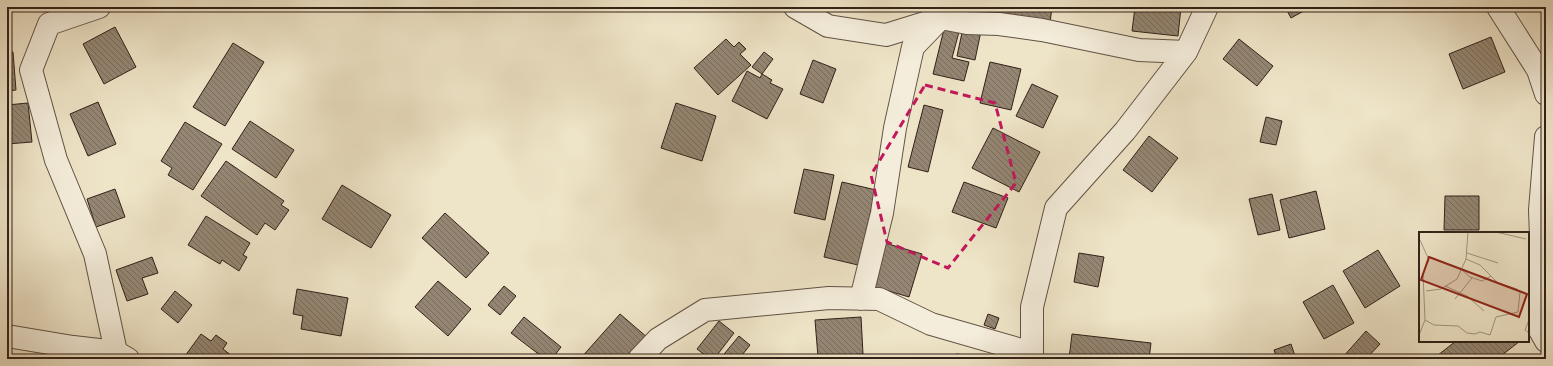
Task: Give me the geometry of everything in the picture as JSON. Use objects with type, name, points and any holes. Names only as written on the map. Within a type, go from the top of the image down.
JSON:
[{"type":"street","points":[[7,336],[122,356],[95,254],[56,160],[31,70],[49,24],[99,7]]},
{"type":"street","points":[[795,7],[828,26],[886,35],[942,13],[967,23],[999,24],[1042,30],[1138,50],[1186,52]]},
{"type":"street","points":[[639,359],[658,339],[705,310],[829,298],[879,299],[931,324],[1032,356],[1032,307],[1056,208],[1125,131],[1186,52],[1207,7]]},
{"type":"street","points":[[1498,7],[1538,70],[1546,94]]},
{"type":"street","points":[[861,299],[882,213],[895,128],[913,47],[942,13]]},
{"type":"street","points":[[1546,137],[1540,210],[1544,237],[1537,325],[1546,341]]},
{"type":"highlighted area","points":[[925,85],[995,103],[1016,183],[948,268],[887,242],[871,175]]},
{"type":"building","points":[[962,7],[1000,7],[998,13],[991,11],[988,22],[960,14]]},
{"type":"building","points":[[1002,7],[1052,7],[1050,23],[1000,20]]},
{"type":"building","points":[[1135,7],[1181,7],[1178,36],[1132,31]]},
{"type":"building","points":[[1285,7],[1311,7],[1291,18]]},
{"type":"building","points":[[1539,7],[1546,7],[1546,26]]},
{"type":"building","points":[[945,25],[960,28],[952,58],[969,62],[964,81],[933,74]]},
{"type":"building","points":[[115,27],[136,67],[104,84],[83,44]]},
{"type":"building","points":[[963,28],[981,31],[975,60],[957,56]]},
{"type":"building","points":[[1491,37],[1505,72],[1463,89],[1449,54]]},
{"type":"building","points":[[726,39],[734,47],[739,42],[746,49],[740,54],[751,65],[718,95],[694,68]]},
{"type":"building","points":[[1239,39],[1273,66],[1257,86],[1223,59]]},
{"type":"building","points":[[233,43],[264,62],[225,126],[193,107]]},
{"type":"building","points":[[13,52],[16,90],[7,91],[7,53]]},
{"type":"building","points":[[764,52],[773,59],[762,74],[752,67]]},
{"type":"building","points":[[813,60],[836,69],[823,103],[800,94]]},
{"type":"building","points":[[990,62],[1021,69],[1011,110],[980,103]]},
{"type":"building","points":[[747,71],[760,78],[762,74],[772,80],[770,83],[783,89],[767,119],[732,101]]},
{"type":"building","points":[[1032,84],[1058,96],[1043,128],[1016,116]]},
{"type":"building","points":[[98,102],[116,144],[88,156],[70,114]]},
{"type":"building","points":[[28,103],[32,142],[7,144],[7,105]]},
{"type":"building","points":[[676,103],[716,116],[702,161],[661,148]]},
{"type":"building","points":[[924,105],[943,110],[928,172],[908,167]]},
{"type":"building","points":[[1266,117],[1282,121],[1276,145],[1260,142]]},
{"type":"building","points":[[250,121],[294,150],[276,178],[232,149]]},
{"type":"building","points":[[185,122],[222,144],[193,190],[168,175],[172,168],[161,161]]},
{"type":"building","points":[[993,128],[1040,152],[1019,192],[972,168]]},
{"type":"building","points":[[1149,136],[1178,158],[1152,192],[1123,170]]},
{"type":"building","points":[[226,161],[284,201],[281,205],[289,210],[275,230],[265,223],[257,235],[201,196]]},
{"type":"building","points":[[804,169],[834,175],[825,220],[794,213]]},
{"type":"building","points":[[842,182],[876,190],[858,265],[824,257]]},
{"type":"building","points":[[964,182],[1008,198],[996,228],[952,212]]},
{"type":"building","points":[[342,185],[391,215],[371,248],[322,219]]},
{"type":"building","points":[[115,189],[125,217],[96,227],[87,199]]},
{"type":"building","points":[[1316,191],[1325,229],[1289,238],[1280,200]]},
{"type":"building","points":[[1272,194],[1280,230],[1258,235],[1249,199]]},
{"type":"building","points":[[1445,196],[1479,196],[1479,230],[1444,230]]},
{"type":"building","points":[[445,213],[489,253],[466,278],[422,238]]},
{"type":"building","points":[[206,216],[250,243],[243,255],[247,257],[239,271],[222,260],[220,264],[188,245]]},
{"type":"building","points":[[885,243],[922,254],[909,297],[872,286]]},
{"type":"building","points":[[1378,250],[1400,286],[1365,308],[1343,271]]},
{"type":"building","points":[[1079,253],[1104,257],[1098,287],[1074,282]]},
{"type":"building","points":[[152,257],[158,273],[142,278],[148,294],[127,301],[116,270]]},
{"type":"building","points":[[438,281],[471,309],[448,336],[415,307]]},
{"type":"building","points":[[1333,285],[1354,323],[1324,339],[1303,302]]},
{"type":"building","points":[[504,286],[516,296],[500,315],[488,305]]},
{"type":"building","points":[[297,289],[348,298],[341,336],[301,329],[303,316],[293,314]]},
{"type":"building","points":[[175,291],[192,305],[178,323],[161,309]]},
{"type":"building","points":[[620,314],[648,338],[629,359],[580,359]]},
{"type":"building","points":[[988,314],[999,318],[995,329],[984,325]]},
{"type":"building","points":[[524,317],[561,347],[552,359],[545,359],[511,333]]},
{"type":"building","points":[[861,317],[863,354],[818,357],[815,320]]},
{"type":"building","points":[[719,321],[734,333],[714,359],[710,359],[697,349]]},
{"type":"building","points":[[1366,331],[1380,344],[1366,359],[1343,359],[1342,358]]},
{"type":"building","points":[[201,334],[211,341],[216,335],[227,343],[223,349],[232,356],[230,359],[190,359],[185,356]]},
{"type":"building","points":[[1072,334],[1151,343],[1149,359],[1069,359]]},
{"type":"building","points":[[739,336],[750,345],[739,359],[720,359]]},
{"type":"building","points":[[1455,342],[1519,342],[1497,359],[1433,359]]},
{"type":"building","points":[[1291,344],[1296,359],[1277,359],[1274,350]]},
{"type":"building","points":[[959,354],[960,359],[918,359]]}]
